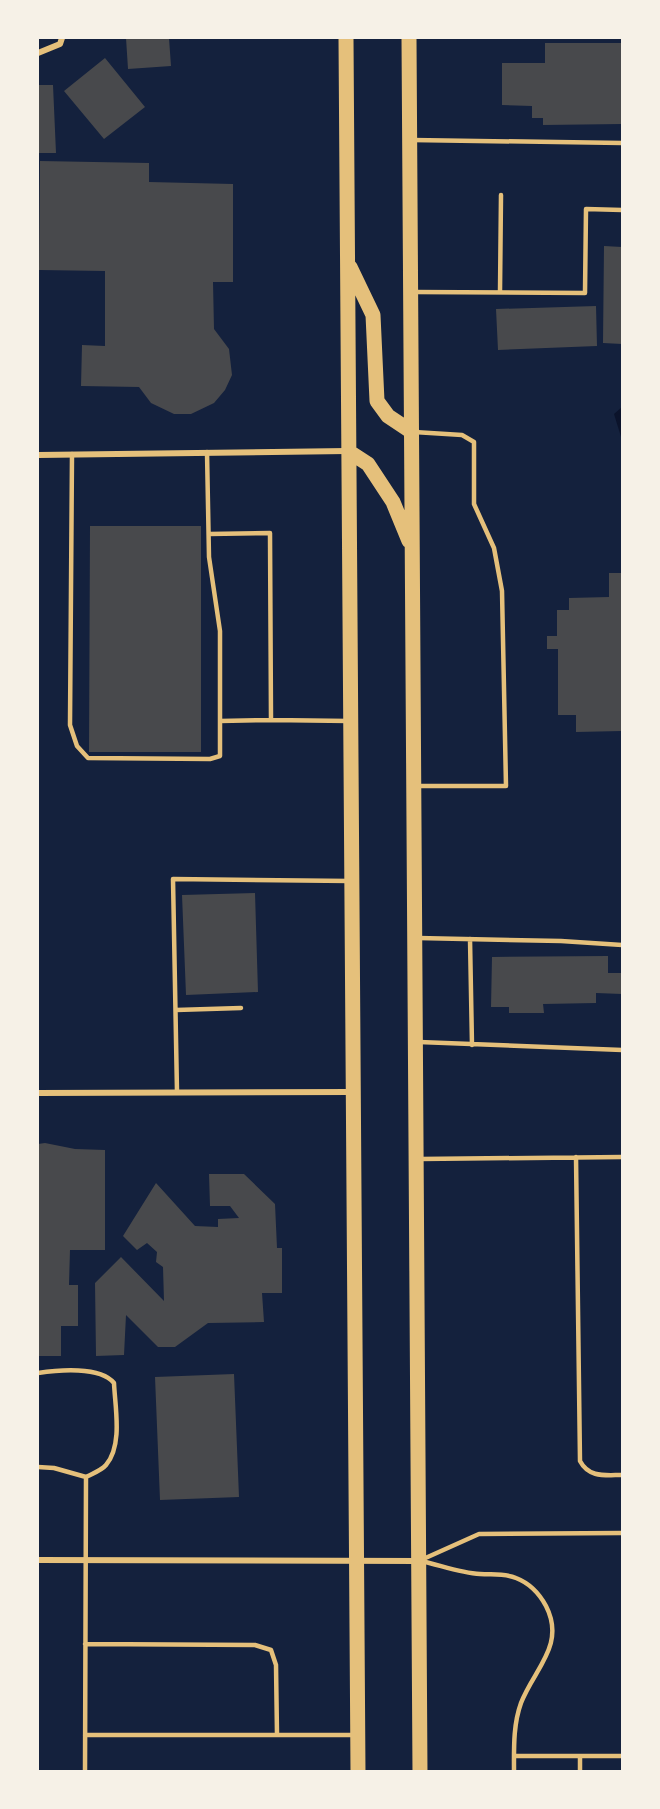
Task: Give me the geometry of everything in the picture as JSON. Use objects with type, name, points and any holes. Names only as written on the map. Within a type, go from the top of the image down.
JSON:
[{"type":"main road","points":[[346,38],[358,1772]]},
{"type":"main road","points":[[409,38],[420,1772]]},
{"type":"main road","points":[[348,264],[373,315],[377,401],[388,416],[412,432]]},
{"type":"main road","points":[[348,451],[368,464],[393,502],[413,550]]},
{"type":"street","points":[[38,53],[60,44],[62,38]]},
{"type":"street","points":[[38,455],[348,451]]},
{"type":"street","points":[[38,1093],[352,1092]]},
{"type":"street","points":[[38,1560],[357,1562],[418,1560]]},
{"type":"lane","points":[[410,140],[622,143]]},
{"type":"lane","points":[[500,292],[501,195]]},
{"type":"lane","points":[[411,291],[585,292],[586,209],[622,210]]},
{"type":"lane","points":[[412,432],[462,435],[474,442],[474,504],[494,548],[502,591],[506,786],[415,786]]},
{"type":"lane","points":[[72,454],[70,724],[77,746],[88,758],[210,759],[220,756],[220,631],[209,557],[207,452]]},
{"type":"lane","points":[[209,534],[270,532],[271,720]]},
{"type":"lane","points":[[220,721],[350,721]]},
{"type":"lane","points":[[177,1092],[173,879],[351,881]]},
{"type":"lane","points":[[416,938],[561,940],[622,945]]},
{"type":"lane","points":[[470,939],[472,1045]]},
{"type":"lane","points":[[176,1010],[241,1008]]},
{"type":"lane","points":[[417,1042],[622,1050]]},
{"type":"lane","points":[[576,1156],[579,1461],[586,1471],[594,1474],[622,1475]]},
{"type":"lane","points":[[417,1159],[622,1157]]},
{"type":"lane","points":[[38,1373],[89,1372],[108,1376],[114,1383],[114,1449],[106,1466],[86,1477],[54,1468],[38,1467]]},
{"type":"lane","points":[[85,1772],[86,1477]]},
{"type":"lane","points":[[418,1560],[479,1534],[622,1533]]},
{"type":"lane","points":[[418,1560],[478,1574],[501,1574],[519,1579],[536,1591],[548,1609],[553,1631],[550,1652],[521,1702],[515,1726],[514,1772]]},
{"type":"lane","points":[[85,1644],[255,1645],[271,1650],[276,1665],[277,1735]]},
{"type":"lane","points":[[85,1735],[358,1735]]},
{"type":"lane","points":[[514,1756],[622,1756]]},
{"type":"lane","points":[[580,1756],[580,1772]]},
{"type":"water","points":[[622,407],[622,440],[614,414]]},
{"type":"building","points":[[126,38],[169,38],[171,66],[128,69]]},
{"type":"building","points":[[545,43],[622,43],[622,124],[543,125],[543,118],[532,118],[532,106],[502,105],[502,63],[545,63]]},
{"type":"building","points":[[105,58],[145,107],[104,139],[64,91]]},
{"type":"building","points":[[38,85],[53,85],[56,153],[38,153]]},
{"type":"building","points":[[40,161],[149,163],[149,182],[233,184],[233,282],[213,282],[214,329],[229,349],[232,375],[225,390],[214,403],[191,414],[174,414],[151,403],[139,387],[81,386],[82,345],[105,346],[105,271],[39,270]]},
{"type":"building","points":[[604,246],[622,247],[622,344],[603,343]]},
{"type":"building","points":[[596,306],[597,346],[498,350],[496,309]]},
{"type":"building","points":[[90,526],[201,526],[201,752],[89,752]]},
{"type":"building","points":[[609,573],[622,573],[622,731],[576,732],[576,715],[558,715],[558,649],[547,649],[547,636],[557,636],[557,610],[569,610],[569,598],[609,597]]},
{"type":"building","points":[[255,893],[258,992],[186,995],[182,895]]},
{"type":"building","points":[[608,956],[608,973],[622,973],[622,994],[596,993],[596,1003],[543,1004],[544,1013],[509,1013],[509,1007],[491,1007],[492,957]]},
{"type":"building","points":[[45,1143],[75,1149],[105,1150],[105,1250],[70,1250],[69,1285],[78,1285],[78,1326],[61,1326],[61,1356],[38,1356],[38,1144]]},
{"type":"building","points":[[209,1174],[244,1174],[275,1204],[277,1248],[282,1248],[282,1293],[262,1293],[264,1322],[208,1323],[175,1347],[158,1347],[126,1315],[124,1355],[96,1356],[95,1283],[121,1257],[164,1301],[163,1267],[156,1262],[157,1252],[147,1243],[137,1250],[123,1236],[156,1183],[195,1226],[218,1227],[218,1219],[239,1218],[230,1206],[210,1206]]},
{"type":"building","points":[[234,1374],[239,1497],[160,1500],[155,1377]]}]
